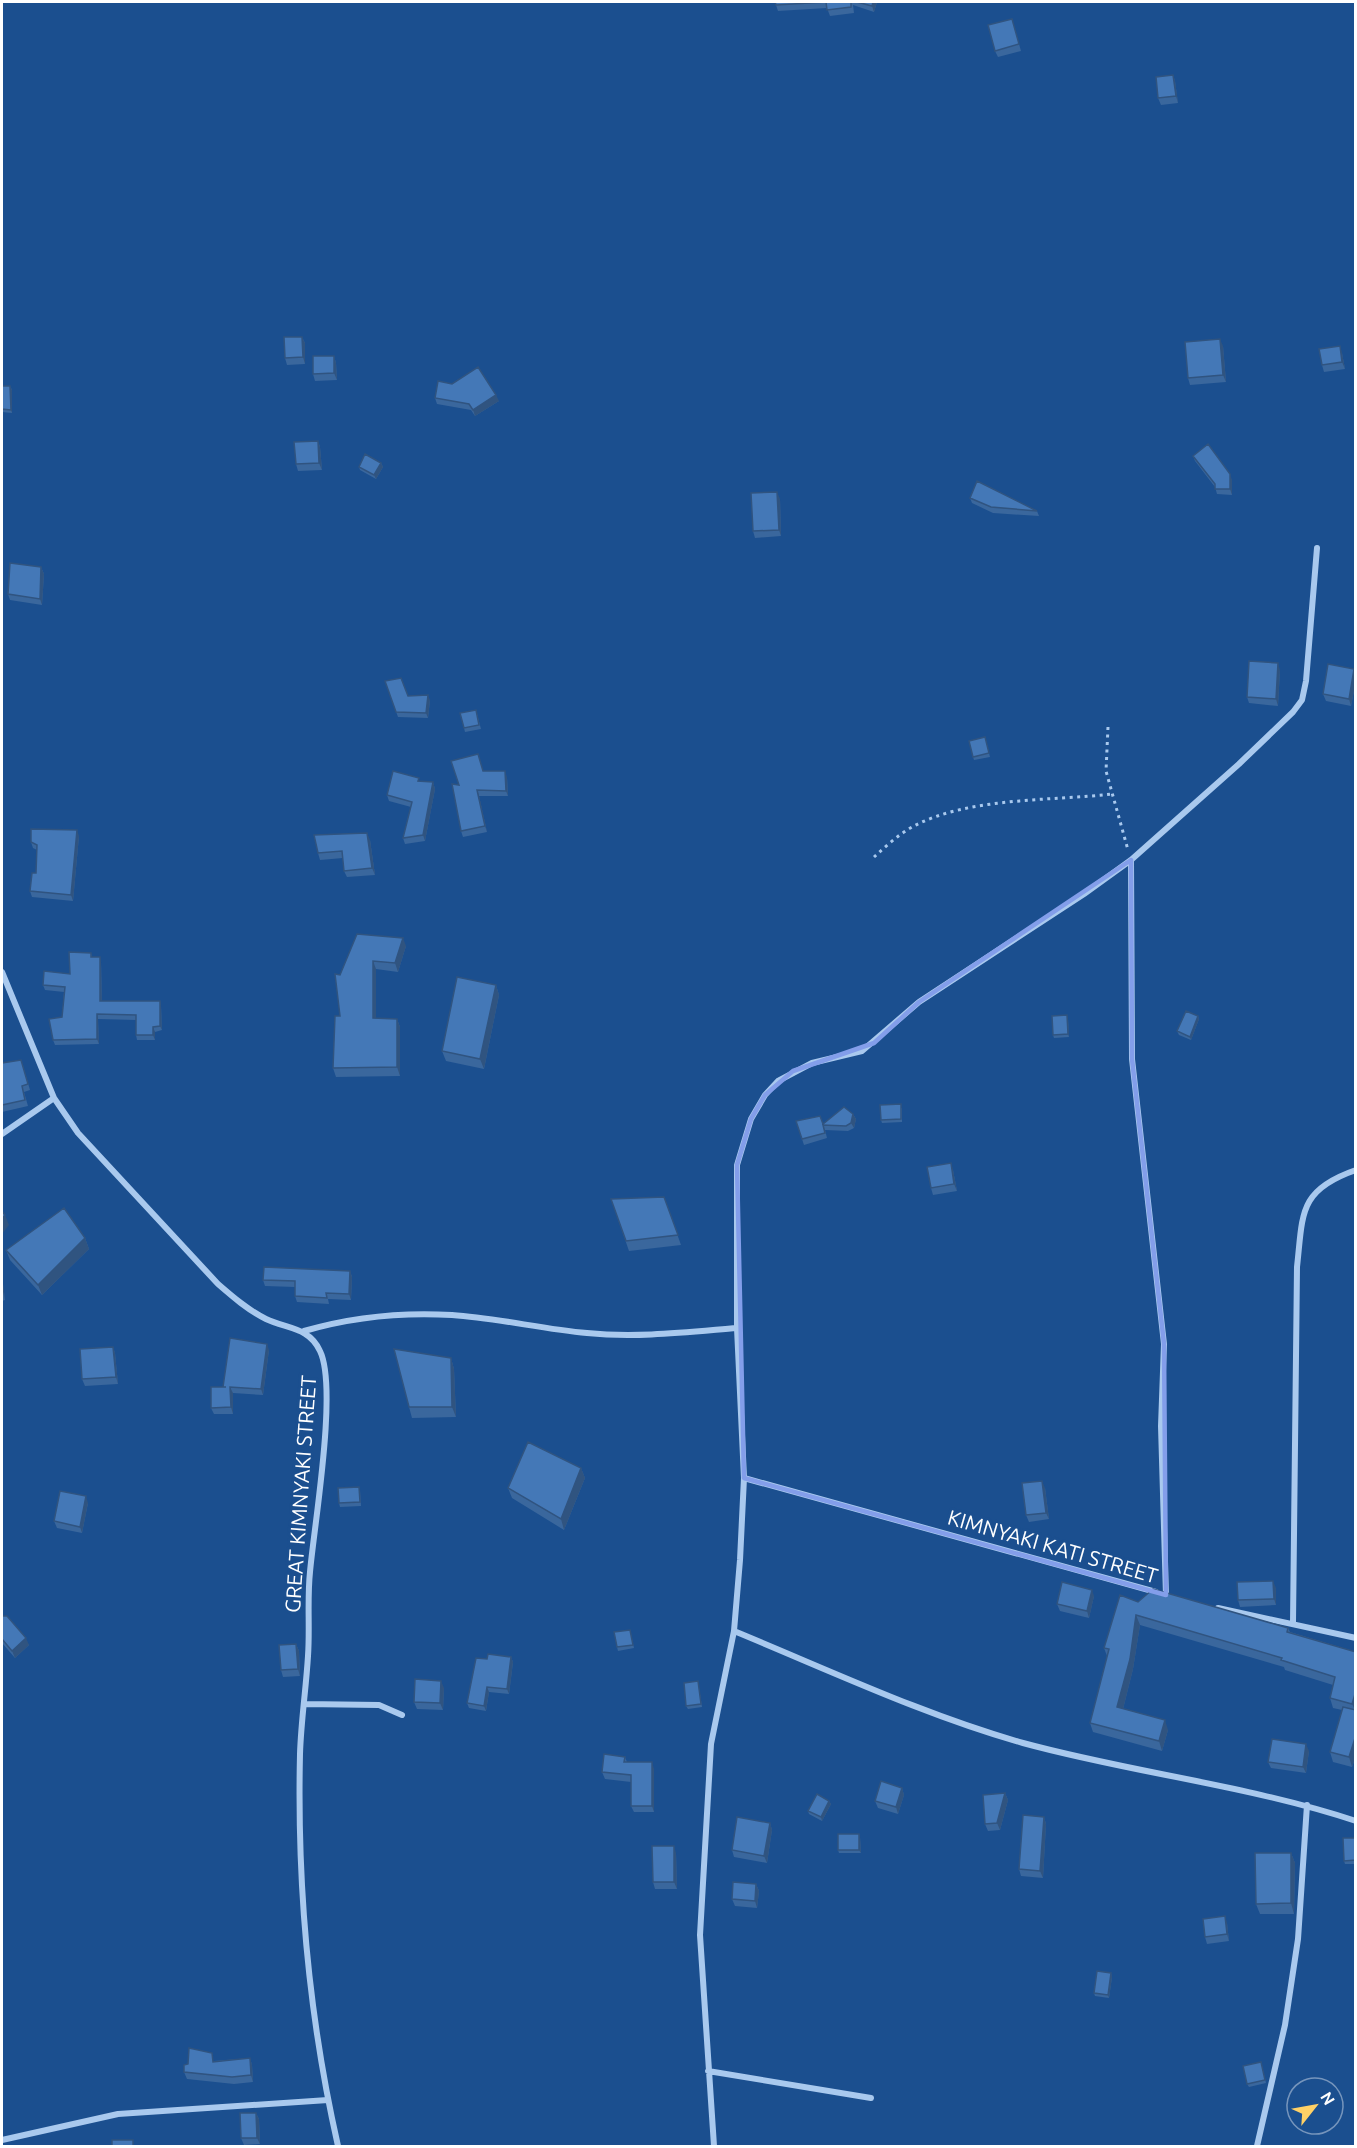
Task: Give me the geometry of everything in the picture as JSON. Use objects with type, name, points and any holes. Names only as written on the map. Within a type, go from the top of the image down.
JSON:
[{"type":"street","points":[[714,2146],[700,1935],[704,1834],[711,1744],[734,1631],[744,1478],[737,1328],[738,1165],[751,1119],[765,1095],[778,1081],[793,1071],[828,1057],[846,1056],[874,1043],[919,1002],[1084,894],[1131,860],[1239,764],[1302,700],[1317,548]]},
{"type":"street","points":[[1131,860],[1132,1059],[1164,1344],[1161,1438],[1166,1595]]},
{"type":"street","points":[[2,972],[54,1098],[78,1133],[218,1284],[243,1305],[267,1319],[304,1331],[344,1319],[380,1315],[452,1315],[589,1334],[655,1334],[737,1328]]},
{"type":"street","points":[[2,1134],[54,1098]]},
{"type":"street","points":[[1293,1623],[1297,1267],[1303,1209],[1318,1190],[1340,1176],[1356,1170]]},
{"type":"street","name":"GREAT KIMNYAKI STREET","points":[[304,1331],[314,1339],[321,1352],[326,1374],[321,1486],[310,1574],[299,1808],[309,1972],[328,2100],[338,2146]]},
{"type":"street","name":"KIMNYAKI KATI STREET","points":[[744,1478],[1174,1597]]},
{"type":"street","points":[[1212,1607],[1356,1638]]},
{"type":"street","points":[[734,1631],[950,1719],[1023,1743],[1307,1805],[1356,1821]]},
{"type":"street","points":[[304,1704],[380,1705],[402,1715]]},
{"type":"street","points":[[1257,2146],[1287,2014],[1298,1939],[1307,1805]]},
{"type":"street","points":[[708,2071],[872,2098]]},
{"type":"street","points":[[2,2139],[118,2114],[328,2100]]},
{"type":"path","points":[[1108,727],[1105,761],[1131,860]]},
{"type":"path","points":[[874,857],[913,826],[953,812],[985,806],[1112,794]]},
{"type":"highlighted area","points":[[1131,860],[1132,1059],[1164,1344],[1166,1595],[744,1478],[737,1165],[751,1119],[765,1095],[793,1071],[874,1043],[919,1002]]},
{"type":"building","points":[[775,2],[826,2],[776,5]]},
{"type":"building","points":[[826,2],[851,2],[851,7],[827,10]]},
{"type":"building","points":[[857,2],[873,2],[872,6]]},
{"type":"building","points":[[1012,19],[1019,44],[995,51],[988,25]]},
{"type":"building","points":[[1173,75],[1176,96],[1158,98],[1156,77]]},
{"type":"building","points":[[284,337],[302,337],[303,357],[285,358]]},
{"type":"building","points":[[1220,339],[1223,375],[1188,378],[1185,342]]},
{"type":"building","points":[[1340,346],[1342,362],[1322,365],[1319,349]]},
{"type":"building","points":[[313,356],[334,356],[334,373],[313,374]]},
{"type":"building","points":[[478,367],[496,395],[473,410],[469,404],[435,398],[438,381],[452,384]]},
{"type":"building","points":[[2,386],[10,386],[11,410],[2,409]]},
{"type":"building","points":[[318,441],[319,463],[296,464],[294,442]]},
{"type":"building","points":[[1208,444],[1230,474],[1230,489],[1215,489],[1215,484],[1193,456]]},
{"type":"building","points":[[365,454],[381,463],[374,475],[359,467]]},
{"type":"building","points":[[977,481],[1037,511],[991,507],[970,498]]},
{"type":"building","points":[[777,492],[779,530],[753,531],[751,493]]},
{"type":"building","points":[[10,563],[41,567],[40,599],[8,594]]},
{"type":"building","points":[[1249,661],[1278,663],[1276,699],[1247,697]]},
{"type":"building","points":[[1328,664],[1354,669],[1349,699],[1323,694]]},
{"type":"building","points":[[401,678],[408,696],[428,695],[426,713],[396,712],[385,681]]},
{"type":"building","points":[[476,710],[479,725],[464,728],[460,713]]},
{"type":"building","points":[[985,737],[989,753],[973,757],[969,741]]},
{"type":"building","points":[[478,754],[483,771],[505,771],[506,791],[477,790],[485,826],[461,831],[452,784],[459,785],[451,761]]},
{"type":"building","points":[[393,771],[419,778],[418,781],[433,782],[423,835],[403,838],[412,802],[387,795]]},
{"type":"building","points":[[31,829],[77,830],[71,895],[30,891],[32,873],[36,873],[37,845],[31,842]]},
{"type":"building","points":[[367,833],[372,868],[344,871],[342,851],[318,853],[314,835]]},
{"type":"building","points":[[357,934],[403,938],[395,963],[373,961],[373,1018],[397,1019],[397,1067],[333,1068],[335,1016],[340,1016],[335,974],[340,975]]},
{"type":"building","points":[[69,952],[91,953],[91,957],[100,957],[100,1001],[160,1001],[160,1026],[153,1027],[153,1035],[136,1035],[136,1015],[97,1014],[97,1039],[53,1040],[49,1019],[62,1017],[65,987],[43,985],[44,971],[70,974]]},
{"type":"building","points":[[457,977],[496,985],[480,1059],[442,1051]]},
{"type":"building","points":[[1186,1011],[1198,1016],[1190,1037],[1177,1031]]},
{"type":"building","points":[[1067,1015],[1068,1034],[1053,1035],[1052,1016]]},
{"type":"building","points":[[21,1060],[28,1084],[22,1086],[25,1100],[2,1105],[2,1063]]},
{"type":"building","points":[[901,1104],[901,1119],[881,1120],[880,1105]]},
{"type":"building","points":[[844,1107],[853,1114],[851,1123],[846,1126],[823,1125],[825,1133],[802,1139],[796,1121],[820,1116],[823,1124]]},
{"type":"building","points":[[951,1163],[954,1184],[931,1188],[927,1167]]},
{"type":"building","points":[[664,1197],[678,1235],[626,1241],[611,1199]]},
{"type":"building","points":[[64,1208],[85,1238],[38,1285],[6,1250]]},
{"type":"building","points":[[264,1267],[350,1271],[349,1294],[326,1293],[327,1298],[295,1296],[295,1281],[263,1280]]},
{"type":"building","points":[[230,1338],[267,1344],[261,1389],[230,1387],[231,1407],[211,1408],[211,1387],[223,1387]]},
{"type":"building","points":[[113,1347],[116,1377],[82,1379],[80,1349]]},
{"type":"building","points":[[394,1349],[451,1358],[452,1407],[409,1407]]},
{"type":"building","points":[[528,1442],[581,1468],[561,1519],[508,1488]]},
{"type":"building","points":[[1042,1481],[1046,1513],[1026,1515],[1022,1483]]},
{"type":"building","points":[[359,1487],[360,1502],[339,1503],[338,1488]]},
{"type":"building","points":[[60,1491],[86,1496],[80,1527],[54,1521]]},
{"type":"building","points":[[1273,1581],[1274,1599],[1238,1600],[1237,1582]]},
{"type":"building","points":[[1062,1582],[1092,1590],[1087,1611],[1057,1604]]},
{"type":"building","points":[[1153,1589],[1288,1628],[1287,1632],[1356,1652],[1356,1691],[1352,1704],[1330,1698],[1335,1677],[1281,1660],[1282,1658],[1136,1615],[1130,1659],[1117,1707],[1165,1720],[1159,1741],[1090,1723],[1109,1649],[1104,1648],[1120,1595],[1138,1602]]},
{"type":"building","points":[[2,1616],[7,1616],[26,1638],[12,1651],[2,1639]]},
{"type":"building","points":[[630,1630],[633,1645],[617,1647],[614,1632]]},
{"type":"building","points":[[296,1644],[298,1669],[281,1670],[279,1645]]},
{"type":"building","points":[[488,1654],[511,1657],[507,1689],[487,1687],[484,1706],[467,1703],[476,1658],[487,1659]]},
{"type":"building","points":[[415,1679],[441,1681],[440,1703],[414,1702]]},
{"type":"building","points":[[698,1681],[701,1704],[686,1706],[684,1683]]},
{"type":"building","points":[[1343,1707],[1356,1710],[1356,1735],[1349,1757],[1330,1752]]},
{"type":"building","points":[[1272,1739],[1306,1744],[1303,1767],[1268,1762]]},
{"type":"building","points":[[604,1754],[625,1757],[624,1762],[652,1762],[652,1806],[631,1806],[631,1775],[602,1772]]},
{"type":"building","points":[[881,1781],[902,1788],[896,1807],[875,1801]]},
{"type":"building","points":[[1005,1793],[997,1823],[985,1824],[983,1795]]},
{"type":"building","points":[[817,1794],[829,1801],[821,1817],[808,1811]]},
{"type":"building","points":[[1023,1815],[1044,1817],[1040,1871],[1019,1869]]},
{"type":"building","points":[[737,1817],[770,1823],[764,1856],[732,1850]]},
{"type":"building","points":[[838,1834],[859,1834],[859,1850],[838,1850]]},
{"type":"building","points":[[1343,1838],[1356,1838],[1356,1860],[1344,1861]]},
{"type":"building","points":[[652,1846],[674,1846],[674,1882],[653,1882]]},
{"type":"building","points":[[1255,1853],[1291,1853],[1291,1903],[1256,1904]]},
{"type":"building","points":[[733,1882],[756,1884],[755,1901],[732,1899]]},
{"type":"building","points":[[1225,1916],[1227,1934],[1205,1937],[1203,1919]]},
{"type":"building","points":[[1097,1971],[1111,1973],[1108,1995],[1094,1993]]},
{"type":"building","points":[[189,2048],[212,2053],[213,2062],[250,2058],[251,2075],[232,2077],[184,2072],[184,2065],[188,2064]]},
{"type":"building","points":[[1261,2062],[1265,2080],[1247,2084],[1243,2066]]},
{"type":"building","points":[[240,2113],[256,2113],[257,2138],[241,2138]]},
{"type":"building","points":[[112,2140],[133,2140],[133,2146],[112,2146]]}]
